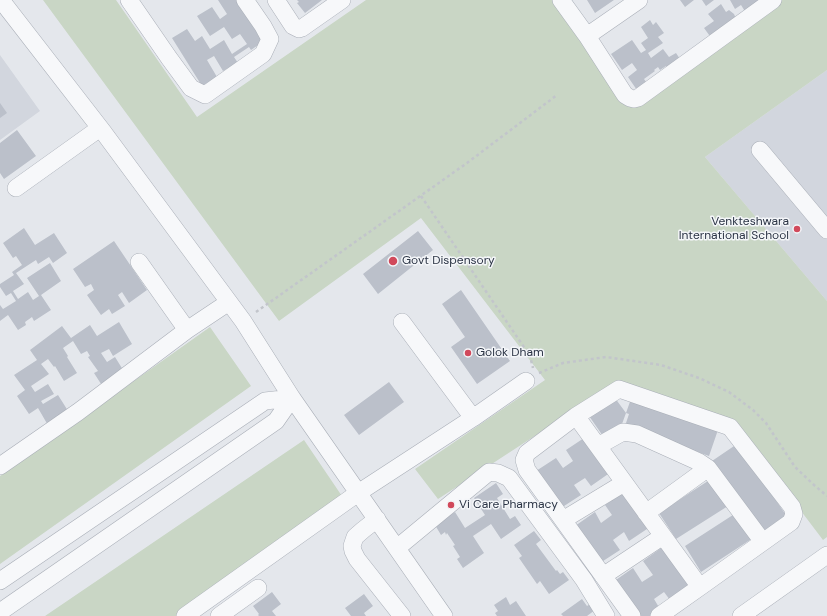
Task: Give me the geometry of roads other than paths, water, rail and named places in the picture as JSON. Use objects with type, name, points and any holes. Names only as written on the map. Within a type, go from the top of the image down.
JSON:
[{"type":"street","points":[[2,0],[100,128],[243,321],[292,398],[444,616]]},
{"type":"street","points":[[129,0],[169,58],[192,88],[205,95],[263,54],[270,39],[263,26],[244,0]]},
{"type":"street","points":[[276,0],[293,26],[302,28],[342,0]]},
{"type":"street","points":[[562,0],[625,95],[634,99],[638,98],[773,0]]},
{"type":"street","points":[[587,36],[639,0]]},
{"type":"street","points":[[16,188],[100,128]]},
{"type":"street","points":[[760,150],[827,230]]},
{"type":"street","points":[[139,262],[187,330]]},
{"type":"street","points":[[0,466],[78,412],[187,330],[229,302]]},
{"type":"street","points":[[402,322],[473,418]]},
{"type":"street","points":[[185,616],[358,493],[473,418],[526,381]]},
{"type":"street","points":[[632,616],[527,470],[524,460],[527,453],[576,416],[619,389],[730,427],[792,508],[794,514],[791,522],[659,616]]},
{"type":"street","points":[[0,582],[265,401],[292,398]]},
{"type":"street","points":[[0,612],[276,421],[292,398]]},
{"type":"street","points":[[576,416],[700,587]]},
{"type":"street","points":[[598,446],[622,432],[637,434],[699,462],[708,468],[763,542]]},
{"type":"street","points":[[646,513],[708,468]]},
{"type":"street","points":[[397,548],[489,472],[498,473],[509,478],[584,580],[606,616]]},
{"type":"street","points":[[563,520],[624,483]]},
{"type":"street","points":[[377,520],[362,530],[355,537],[352,546],[353,551],[357,560],[402,616]]},
{"type":"street","points":[[603,576],[663,536]]},
{"type":"street","points":[[750,613],[827,555]]},
{"type":"street","points":[[219,616],[258,588]]},
{"type":"place","name":"Venkteshwara International School","points":[[797,229]]},
{"type":"place","name":"Govt Dispensory","points":[[393,261]]},
{"type":"place","name":"Golok Dham","points":[[468,353]]},
{"type":"place","name":"Vi Care Pharmacy","points":[[451,505]]}]
